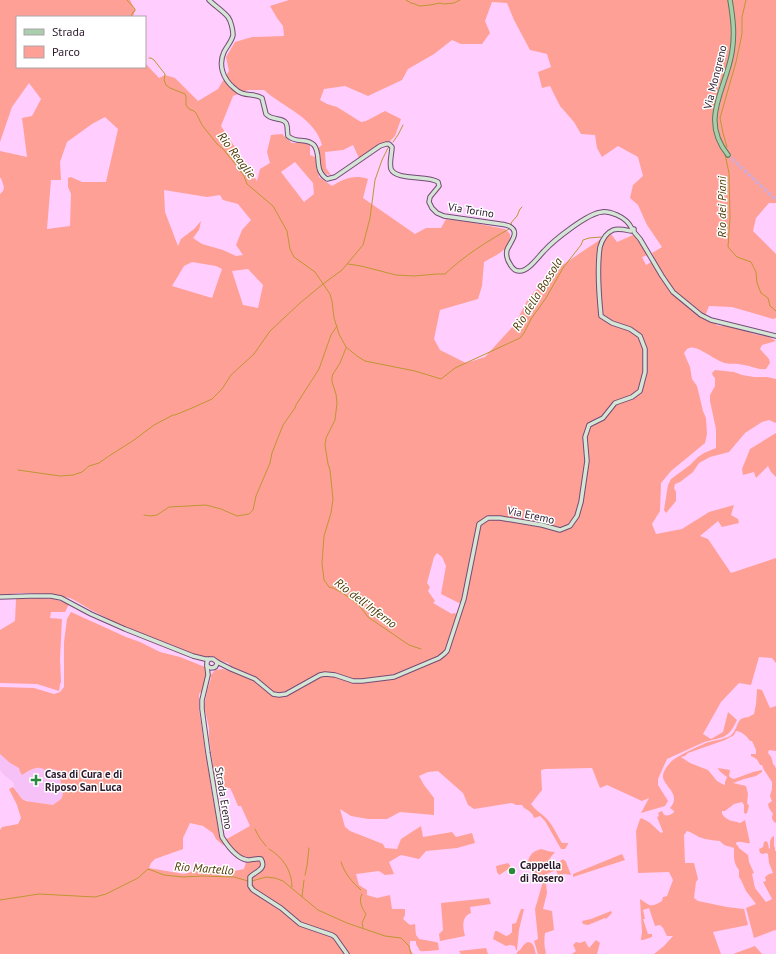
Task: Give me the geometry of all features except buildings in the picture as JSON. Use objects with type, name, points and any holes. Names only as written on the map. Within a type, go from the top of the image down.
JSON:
[{"type":"main road","name":"Via Torino","points":[[209,0],[228,17],[232,28],[232,36],[221,61],[222,70],[228,82],[233,88],[243,94],[255,95],[262,98],[266,114],[272,118],[285,121],[287,124],[288,136],[292,140],[305,140],[311,142],[315,147],[321,174],[328,179],[335,177],[380,146],[386,144],[391,145],[391,167],[394,172],[400,175],[438,182],[439,186],[429,200],[432,208],[437,214],[509,226],[512,229],[514,237],[507,250],[507,255],[509,263],[515,270],[520,272],[527,269],[550,245],[579,223],[601,212],[610,212],[630,224],[632,231],[640,239],[673,292],[701,315],[711,320],[776,336]]},
{"type":"main road","name":"Via Mongreno","points":[[728,154],[721,146],[716,135],[714,119],[733,42],[734,21],[730,0]]},
{"type":"main road","name":"Via Eremo","points":[[214,668],[223,667],[255,679],[273,694],[279,695],[286,694],[320,675],[340,677],[350,681],[394,677],[439,658],[447,651],[464,599],[479,524],[488,518],[500,518],[542,525],[560,530],[570,526],[578,516],[581,502],[587,461],[585,437],[589,425],[603,418],[615,403],[632,397],[640,391],[645,372],[645,349],[640,336],[630,329],[612,323],[601,316],[599,270],[600,246],[604,237],[613,230],[632,231]]},
{"type":"main road","points":[[0,597],[51,596],[61,598],[91,614],[193,656],[211,668],[214,668],[216,665],[216,662],[213,659],[193,656]]},
{"type":"main road","points":[[207,665],[209,659]]},
{"type":"main road","name":"Via Eremo","points":[[216,662],[231,670]]},
{"type":"main road","name":"Strada Eremo","points":[[207,665],[207,679],[203,694],[202,709],[222,837],[227,845],[242,858],[246,860],[260,858],[262,860],[263,866],[250,878],[250,886],[253,890],[281,908],[300,924],[335,937],[347,954]]},
{"type":"main road","name":"Strada Eremo","points":[[207,679],[214,668]]},
{"type":"shaded area","name":"Casa di Cura e di Riposo San Luca","points":[[0,754],[10,763],[19,768],[22,775],[39,767],[46,771],[52,769],[57,770],[63,794],[61,800],[53,805],[22,799],[15,790],[13,782],[0,770]]},
{"type":"green space","points":[[0,0],[130,0],[135,10],[133,16],[16,16],[16,68],[146,68],[146,64],[159,78],[165,75],[175,78],[198,101],[218,89],[229,71],[226,57],[235,42],[252,37],[284,36],[283,26],[270,6],[289,0],[776,0],[776,203],[769,203],[756,218],[753,231],[776,254],[776,318],[773,319],[732,307],[709,306],[704,319],[716,323],[716,325],[722,326],[723,324],[769,337],[776,341],[762,345],[760,349],[769,359],[770,363],[766,369],[741,364],[725,363],[693,348],[687,349],[684,353],[690,367],[692,379],[697,386],[706,418],[707,434],[705,443],[671,471],[661,483],[660,511],[652,524],[656,534],[682,529],[709,512],[734,505],[731,515],[738,519],[739,523],[722,527],[718,521],[700,536],[708,539],[731,573],[776,558],[776,663],[772,658],[759,657],[751,685],[739,683],[721,702],[703,734],[711,739],[723,732],[728,712],[737,720],[730,732],[722,737],[702,743],[667,759],[658,779],[658,785],[668,801],[665,806],[641,813],[649,798],[642,801],[607,785],[600,788],[592,768],[541,770],[542,790],[531,804],[553,827],[562,843],[568,843],[565,849],[561,849],[545,821],[540,816],[534,818],[522,805],[512,803],[474,809],[468,805],[463,793],[438,771],[428,772],[419,776],[434,798],[434,815],[400,812],[387,819],[368,819],[351,816],[340,809],[345,827],[350,831],[383,844],[385,848],[397,849],[401,839],[421,826],[423,837],[452,832],[456,837],[472,833],[475,843],[457,848],[426,851],[419,859],[401,855],[389,862],[394,874],[385,875],[379,871],[356,874],[359,885],[367,890],[367,895],[377,898],[390,895],[392,909],[405,909],[403,919],[410,925],[415,924],[416,935],[419,939],[438,943],[439,950],[420,951],[416,941],[410,941],[410,949],[413,954],[0,954],[0,830],[2,827],[18,824],[21,818],[17,805],[9,789],[13,787],[22,799],[26,801],[53,805],[61,799],[63,792],[57,770],[52,769],[46,771],[37,768],[22,775],[19,768],[10,763],[0,754],[0,687],[34,688],[54,694],[60,692],[64,687],[64,642],[67,619],[71,612],[160,652],[180,657],[205,667],[206,675],[202,691],[199,694],[199,709],[219,835],[224,846],[216,839],[213,833],[203,826],[190,823],[183,838],[183,849],[155,859],[149,868],[184,874],[205,868],[219,874],[244,869],[247,858],[237,853],[225,840],[250,826],[241,806],[238,806],[230,788],[216,787],[209,728],[204,706],[211,678],[210,676],[215,670],[223,669],[245,676],[233,669],[228,663],[214,657],[204,658],[128,629],[70,598],[48,594],[21,593],[0,595],[0,194],[4,187],[0,178],[0,151],[27,157],[22,118],[32,116],[41,99],[29,83],[12,107],[0,142]],"holes":[[[492,2],[507,3],[530,50],[547,54],[551,67],[538,72],[542,88],[550,86],[560,106],[574,122],[581,134],[595,135],[597,148],[602,157],[618,146],[638,157],[643,176],[633,185],[630,198],[638,205],[647,225],[662,247],[652,253],[655,260],[646,265],[642,257],[648,255],[640,240],[633,235],[617,242],[611,234],[601,239],[561,266],[529,297],[515,324],[485,357],[466,363],[440,350],[434,339],[440,310],[478,299],[482,286],[484,262],[502,251],[510,240],[510,234],[505,229],[446,219],[441,228],[426,228],[415,234],[363,198],[368,179],[353,177],[340,181],[332,186],[319,177],[315,157],[310,155],[310,145],[304,143],[292,143],[282,134],[271,135],[267,152],[270,163],[260,169],[257,181],[221,126],[233,96],[248,90],[264,90],[298,114],[312,127],[318,135],[322,145],[318,148],[322,169],[324,172],[331,175],[326,168],[325,152],[343,150],[353,145],[359,158],[382,143],[390,141],[395,136],[401,119],[385,111],[361,122],[337,107],[320,100],[324,89],[345,86],[368,96],[402,80],[408,69],[434,54],[452,40],[461,44],[482,44],[490,33],[485,21]],[[105,117],[118,129],[106,182],[82,182],[71,177],[68,178],[68,187],[71,194],[70,226],[47,229],[51,180],[61,180],[60,162],[67,142],[92,124]],[[295,162],[313,183],[314,194],[304,202],[281,172]],[[164,190],[207,197],[220,195],[223,200],[238,204],[251,220],[242,230],[236,245],[243,255],[236,256],[223,250],[202,244],[193,238],[199,230],[201,221],[194,229],[181,239],[178,246],[165,212]],[[192,262],[216,266],[222,269],[212,298],[172,286],[184,266]],[[248,269],[263,285],[258,308],[243,305],[232,271]],[[437,553],[442,557],[446,566],[441,594],[462,603],[458,614],[452,614],[433,603],[435,601],[428,591],[430,587],[427,583],[434,557]]]},
{"type":"green space","points":[[715,370],[734,372],[754,377],[776,379],[776,423],[769,420],[762,422],[745,433],[729,452],[710,457],[699,463],[693,472],[675,484],[674,488],[676,492],[676,501],[666,513],[664,510],[668,485],[671,479],[698,457],[716,448],[716,429],[710,401],[710,395],[715,386],[715,378],[712,373]]},
{"type":"green space","points":[[776,433],[776,477],[768,466],[756,478],[754,472],[743,475],[742,469],[750,449]]},
{"type":"green space","points":[[16,599],[54,599],[69,604],[65,612],[51,612],[50,618],[62,619],[60,659],[61,682],[59,691],[37,684],[0,683],[0,630],[15,621]]},
{"type":"green space","points":[[757,689],[762,690],[770,708],[776,706],[776,751],[769,750],[768,753],[776,769],[776,823],[772,819],[773,814],[768,804],[772,801],[770,796],[772,782],[762,765],[760,765],[757,759],[751,756],[751,754],[756,754],[756,750],[752,741],[750,741],[744,734],[736,731],[734,735],[725,740],[688,753],[681,757],[690,763],[708,770],[717,781],[724,785],[727,777],[720,772],[718,768],[730,770],[729,776],[734,779],[762,770],[762,772],[756,776],[733,783],[746,786],[748,794],[747,803],[749,806],[747,813],[745,814],[744,812],[744,805],[742,802],[734,804],[725,811],[722,811],[722,814],[728,820],[740,823],[745,820],[750,843],[739,842],[736,844],[748,855],[749,862],[754,873],[752,874],[755,888],[766,902],[772,899],[763,882],[766,881],[765,877],[773,873],[769,863],[768,854],[760,853],[759,849],[763,847],[764,842],[766,841],[769,849],[770,841],[774,836],[774,846],[776,851],[776,931],[775,930],[754,938],[746,908],[756,904],[746,891],[739,877],[739,870],[734,859],[734,848],[725,845],[720,841],[702,838],[687,831],[684,835],[685,863],[694,863],[698,879],[696,882],[694,898],[698,901],[744,909],[748,925],[713,932],[721,954],[654,954],[673,936],[667,936],[660,925],[655,926],[649,908],[643,910],[645,919],[643,919],[648,934],[652,934],[652,937],[641,940],[640,899],[651,905],[655,905],[662,901],[663,897],[667,896],[673,880],[669,872],[638,873],[636,831],[640,819],[642,818],[649,822],[661,833],[663,832],[657,817],[659,816],[658,813],[662,811],[664,815],[671,815],[674,812],[670,808],[673,803],[673,794],[663,779],[663,775],[667,767],[680,755],[706,743],[730,736],[740,720],[754,714]]},
{"type":"green space","points":[[541,849],[555,852],[550,858],[551,862],[558,863],[563,859],[566,862],[571,875],[558,875],[556,870],[542,876],[540,883],[527,864],[531,854]]},
{"type":"green space","points":[[622,854],[625,860],[573,877],[573,874]]},
{"type":"green space","points":[[508,863],[512,868],[499,875],[496,866]]},
{"type":"green space","points":[[544,882],[546,883],[547,893],[543,909],[552,911],[554,930],[545,933],[544,943],[546,953],[538,954],[534,941],[538,939],[535,909]]},
{"type":"green space","points":[[489,898],[491,904],[470,907],[471,913],[464,920],[465,936],[440,941],[439,934],[443,930],[441,903]]},
{"type":"green space","points":[[521,909],[524,909],[516,950],[515,946],[506,946],[493,939],[495,931],[506,936],[512,932],[512,924],[516,923]]},
{"type":"green space","points":[[611,911],[612,913],[606,919],[605,918],[588,925],[583,924],[582,921]]},
{"type":"green space","points":[[596,940],[600,943],[597,954],[572,954],[576,951],[573,945],[576,942],[580,943],[585,941],[589,948]]},
{"type":"green space","points":[[528,942],[533,945],[536,954],[517,954],[524,944]]},
{"type":"green space","points":[[755,946],[762,954],[733,954]]},
{"type":"green space","points":[[486,948],[488,954],[461,954],[459,951]]},
{"type":"waterway","name":"Rio Reaglie","points":[[127,0],[135,9],[131,16]]},
{"type":"waterway","points":[[406,0],[419,6],[454,3],[460,0]]},
{"type":"waterway","name":"Rio dei Piani","points":[[727,147],[720,118],[736,62],[742,34],[742,17],[746,0]]},
{"type":"waterway","name":"Rio della Bossola","points":[[149,58],[154,60],[165,74],[164,80],[166,85],[185,94],[186,105],[189,109],[196,113],[202,125],[237,166],[244,176],[247,184],[273,206],[287,231],[290,249],[294,257],[315,272],[330,294],[334,318],[339,334],[346,347],[365,361],[415,371],[441,379],[455,368],[520,338],[546,298],[563,268],[581,245],[583,240],[601,237]]},
{"type":"waterway","points":[[393,142],[403,125]]},
{"type":"waterway","points":[[18,470],[60,476],[73,475],[82,472],[89,466],[99,463],[154,425],[173,415],[212,399],[222,389],[231,375],[254,354],[270,331],[300,303],[342,270],[363,245],[370,218],[375,180],[389,146]]},
{"type":"waterway","name":"Rio dei Piani","points":[[725,154],[729,173],[730,218],[728,247],[737,257],[751,262],[756,272],[757,283],[761,293],[768,298],[770,306],[776,311]]},
{"type":"waterway","points":[[512,226],[511,223],[522,207]]},
{"type":"waterway","points":[[348,264],[396,275],[414,276],[445,274],[460,261],[509,229]]},
{"type":"waterway","points":[[144,515],[157,515],[169,507],[206,505],[221,509],[237,516],[249,514],[253,510],[256,496],[270,463],[272,453],[283,425],[319,369],[331,335],[337,326]]},
{"type":"waterway","name":"Rio dell'Inferno","points":[[346,348],[332,377],[337,403],[335,420],[326,438],[325,445],[330,470],[333,499],[331,513],[324,536],[322,563],[324,580],[329,587],[341,592],[358,604],[368,617],[409,645],[421,649]]},
{"type":"waterway","points":[[255,829],[266,846]]},
{"type":"waterway","points":[[305,875],[309,848]]},
{"type":"waterway","points":[[269,849],[274,852],[286,865],[292,881],[292,887]]},
{"type":"waterway","points":[[341,862],[349,878],[361,890]]},
{"type":"waterway","name":"Rio Martello","points":[[0,900],[39,894],[95,897],[106,894],[138,878],[148,869],[164,875],[183,877],[234,877],[248,881]]},
{"type":"waterway","name":"Rio Martello","points":[[252,881],[266,877],[283,881],[318,910],[347,923],[385,936],[401,938],[409,946],[411,954]]},
{"type":"waterway","points":[[302,897],[304,880]]},
{"type":"waterway","points":[[362,894],[360,902],[366,914],[362,923],[363,928]]},
{"type":"tunnel","points":[[728,155],[776,200]]},
{"type":"place","name":"Casa di Cura e di Riposo San Luca","points":[[36,780]]},
{"type":"place","name":"Cappella di Rosero","points":[[512,871]]}]
